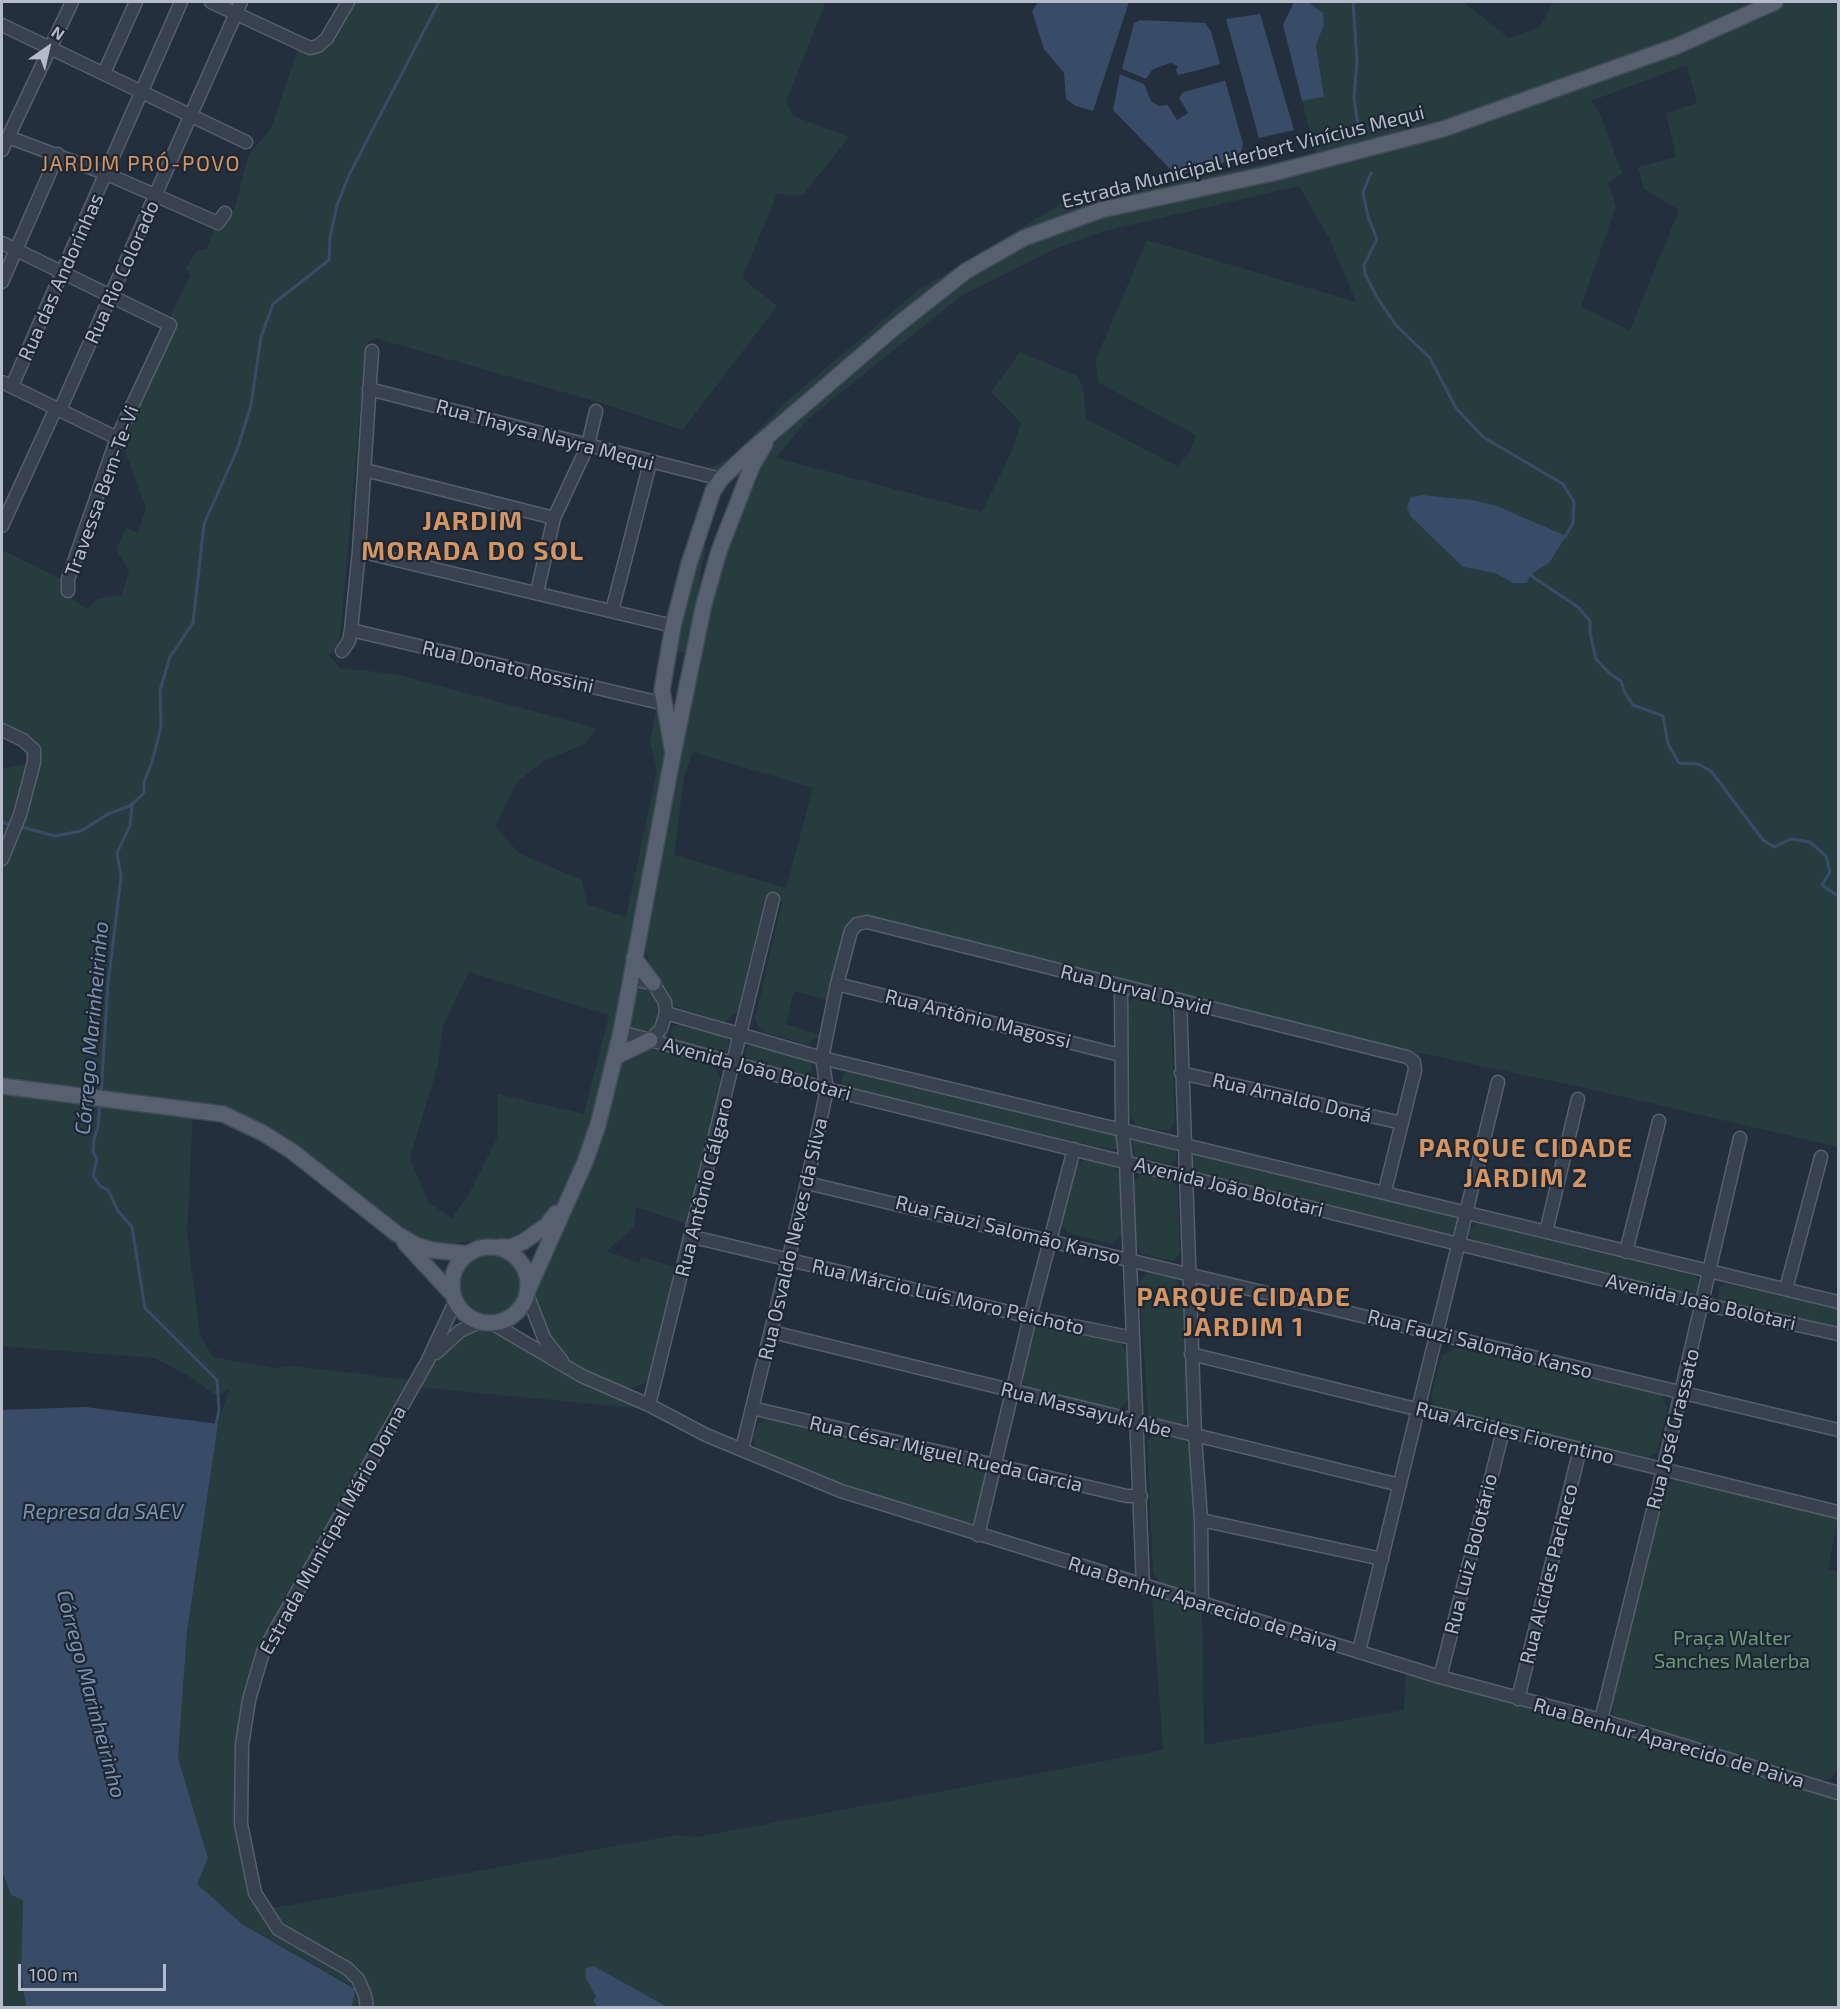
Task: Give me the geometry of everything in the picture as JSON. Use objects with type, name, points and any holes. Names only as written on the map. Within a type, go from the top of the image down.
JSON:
[{"type":"main road","name":"Estrada Municipal Herbert Vinícius Mequi","points":[[673,754],[662,690],[673,626],[713,491],[721,479],[921,306],[966,271],[1024,238],[1101,210],[1273,173],[1443,129],[1677,46],[1775,2]]},
{"type":"main road","name":"Estrada Municipal Herbert Vinícius Mequi","points":[[527,1292],[598,1125],[621,1032],[673,754],[704,604],[719,551],[752,466],[770,437]]},
{"type":"main road","points":[[698,538],[708,542],[710,546],[702,588],[704,604]]},
{"type":"main road","points":[[668,654],[692,659]]},
{"type":"main road","points":[[634,958],[653,983]]},
{"type":"main road","points":[[615,1057],[650,1040]]},
{"type":"main road","points":[[2,1086],[211,1111],[238,1120],[293,1152],[397,1234],[416,1245],[432,1250],[468,1254]]},
{"type":"main road","name":"Estrada Municipal Herbert Vinícius Mequi","points":[[498,1248],[511,1247],[546,1226],[568,1196]]},
{"type":"main road","points":[[397,1234],[455,1299],[462,1310],[486,1322],[508,1318],[515,1313],[527,1292],[527,1276],[521,1263],[511,1253],[498,1248],[482,1247],[468,1254],[457,1266],[452,1281],[455,1299]]},
{"type":"street","points":[[2,150],[72,2]]},
{"type":"street","points":[[105,74],[136,2]]},
{"type":"street","name":"Rua das Andorinhas","points":[[7,384],[62,273],[181,2]]},
{"type":"street","points":[[211,2],[239,7],[301,45],[310,48],[318,46],[327,38],[348,2]]},
{"type":"street","name":"Rua Rio Colorado","points":[[2,526],[111,296],[239,7]]},
{"type":"street","points":[[2,26],[246,142]]},
{"type":"street","points":[[8,137],[58,154],[156,197],[221,218]]},
{"type":"street","points":[[2,282],[58,154]]},
{"type":"street","points":[[2,243],[111,296]]},
{"type":"street","name":"Travessa Bem-Te-Vi","points":[[68,591],[68,579],[117,438],[170,325],[111,296]]},
{"type":"street","points":[[342,651],[349,641],[351,630],[359,551],[372,351]]},
{"type":"street","points":[[7,384],[117,438]]},
{"type":"street","name":"Rua Thaysa Nayra Mequi","points":[[369,389],[650,463],[721,479]]},
{"type":"street","points":[[537,592],[554,518],[588,445],[596,411]]},
{"type":"street","points":[[612,612],[650,463]]},
{"type":"street","points":[[365,470],[554,518]]},
{"type":"street","points":[[359,551],[673,626]]},
{"type":"street","name":"Rua Donato Rossini","points":[[351,630],[665,704]]},
{"type":"street","points":[[2,730],[23,740],[34,750],[34,762],[20,815],[2,859]]},
{"type":"street","name":"Rua Antônio Cálgaro","points":[[649,1405],[693,1237],[773,899]]},
{"type":"street","name":"Rua Durval David","points":[[857,924],[867,922],[1407,1057],[1414,1062],[1402,1123]]},
{"type":"street","name":"Rua Osvaldo Neves da Silva","points":[[742,1449],[772,1332],[827,1089],[822,1058],[837,984],[851,931],[857,924]]},
{"type":"street","points":[[631,979],[653,983],[665,1002],[666,1014],[661,1029],[650,1040]]},
{"type":"street","name":"Rua Antônio Magossi","points":[[837,984],[1120,1055]]},
{"type":"street","points":[[1121,987],[1122,1129],[1126,1162],[1143,1587]]},
{"type":"street","points":[[1180,1000],[1191,1354],[1201,1520],[1202,1605]]},
{"type":"street","name":"Avenida João Bolotari","points":[[666,1014],[822,1058],[1385,1191],[1626,1252],[1839,1302]]},
{"type":"street","name":"Avenida João Bolotari","points":[[621,1032],[827,1089],[1459,1242],[1703,1304],[1839,1334]]},
{"type":"street","name":"Rua Arnaldo Doná","points":[[1181,1073],[1402,1123]]},
{"type":"street","points":[[1359,1651],[1498,1082]]},
{"type":"street","points":[[1546,1232],[1578,1099]]},
{"type":"street","points":[[1626,1252],[1659,1121]]},
{"type":"street","points":[[1385,1191],[1402,1123]]},
{"type":"street","name":"Rua José Grassato","points":[[1601,1720],[1682,1393],[1740,1138]]},
{"type":"street","points":[[978,1535],[1029,1317],[1074,1149]]},
{"type":"street","points":[[1786,1289],[1821,1157]]},
{"type":"street","name":"Rua Fauzi Salomão Kanso","points":[[807,1183],[1050,1239],[1188,1275],[1839,1430]]},
{"type":"street","name":"Rua Márcio Luís Moro Peichoto","points":[[693,1237],[1029,1317],[1133,1338]]},
{"type":"street","name":"Rua Benhur Aparecido de Paiva","points":[[527,1292],[544,1338],[560,1358],[582,1376]]},
{"type":"street","points":[[427,1362],[455,1299]]},
{"type":"street","points":[[427,1362],[452,1337],[486,1322]]},
{"type":"street","name":"Rua Benhur Aparecido de Paiva","points":[[486,1322],[582,1376],[649,1405],[706,1435],[841,1491],[1143,1587],[1440,1677],[1601,1720],[1838,1790]]},
{"type":"street","name":"Rua Massayuki Abe","points":[[772,1332],[1400,1485]]},
{"type":"street","name":"Rua Arcides Fiorentino","points":[[1191,1354],[1839,1512]]},
{"type":"street","name":"Estrada Municipal Mário Dorna","points":[[367,2007],[358,1979],[348,1969],[278,1929],[255,1893],[241,1824],[243,1745],[249,1700],[263,1652],[333,1524],[427,1362]]},
{"type":"street","name":"Rua César Miguel Rueda Garcia","points":[[752,1408],[1127,1496],[1141,1496]]},
{"type":"street","name":"Rua Luiz Bolotário","points":[[1440,1677],[1503,1431]]},
{"type":"street","name":"Rua Alcides Pacheco","points":[[1518,1699],[1580,1449]]},
{"type":"street","points":[[1201,1520],[1382,1559]]},
{"type":"green space","points":[[356,2],[826,2],[786,101],[793,116],[849,137],[803,195],[777,194],[742,278],[777,306],[683,430],[605,404],[375,338],[366,344],[340,638],[333,653],[328,654],[340,668],[395,674],[596,728],[585,744],[545,760],[517,782],[495,827],[520,854],[582,880],[587,904],[626,917],[657,771],[650,742],[656,711],[662,722],[667,756],[631,955],[594,1122],[564,1194],[544,1221],[512,1237],[431,1244],[415,1238],[212,1107],[124,1093],[91,1092],[2,1080],[2,869],[19,838],[40,763],[2,725],[2,550],[63,580],[62,591],[86,609],[99,599],[122,595],[129,571],[116,549],[126,528],[138,533],[146,508],[121,440],[173,321],[170,317],[191,275],[186,269],[197,250],[206,250],[215,227],[234,210],[249,154],[271,129],[298,49],[331,41]],"holes":[[[469,972],[609,1015],[584,1114],[498,1094],[497,1138],[469,1194],[452,1218],[428,1202],[410,1158],[438,1065],[443,1025]]]},
{"type":"green space","points":[[1307,2],[1463,2],[1509,38],[1540,27],[1553,2],[1766,2],[1720,24],[1442,125],[1023,234],[720,472],[710,468],[731,458],[788,400],[917,291],[1061,204],[1316,154],[1302,101],[1324,97],[1316,45],[1324,25]]},
{"type":"green space","points":[[1785,2],[1838,2],[1838,1147],[1581,1087],[1420,1053],[1418,1057],[1409,1052],[868,917],[855,918],[847,924],[828,1000],[794,991],[786,1024],[820,1035],[807,1045],[761,1031],[755,1019],[782,902],[779,896],[772,894],[765,898],[738,1011],[724,1022],[671,1005],[651,969],[644,944],[706,604],[765,448],[899,328],[1001,255],[1076,221],[1274,176],[1725,30]],"holes":[[[1687,65],[1697,103],[1666,113],[1676,157],[1638,167],[1644,189],[1679,210],[1630,330],[1581,307],[1616,206],[1608,183],[1622,173],[1600,114],[1591,101]],[[1299,186],[1330,240],[1356,302],[1147,240],[1095,361],[1099,383],[1196,435],[1190,452],[1177,466],[1086,419],[1083,387],[1077,376],[1020,352],[991,392],[1021,423],[1010,455],[982,512],[776,458],[807,420],[961,296],[1055,249],[1104,231]],[[1443,496],[1497,506],[1532,521],[1549,563],[1530,575],[1527,583],[1513,583],[1495,573],[1463,567],[1411,517]],[[693,752],[813,788],[786,888],[674,855],[684,777]]]},
{"type":"green space","points":[[701,543],[706,549],[688,649],[683,653],[677,652],[679,626]]},
{"type":"green space","points":[[29,763],[16,814],[2,848],[2,769]]},
{"type":"green space","points":[[634,986],[645,988],[658,1003],[658,1025],[652,1032],[645,1033],[628,1025]]},
{"type":"green space","points":[[1135,995],[1165,1003],[1171,1011],[1175,1123],[1168,1131],[1137,1126],[1131,1117],[1128,1004]]},
{"type":"green space","points":[[679,1024],[726,1037],[730,1043],[729,1050],[724,1053],[673,1039],[670,1034],[672,1027]]},
{"type":"green space","points":[[753,1044],[809,1060],[812,1065],[811,1073],[805,1075],[747,1060],[745,1056],[747,1047]]},
{"type":"green space","points":[[645,1050],[665,1051],[714,1066],[724,1085],[689,1225],[636,1207],[634,1227],[607,1251],[639,1263],[641,1257],[678,1268],[650,1380],[631,1389],[585,1373],[562,1355],[548,1334],[533,1292],[621,1061]]},
{"type":"green space","points":[[848,1071],[1113,1133],[1118,1137],[1117,1149],[1113,1150],[843,1089],[841,1084],[843,1075]]},
{"type":"green space","points":[[2,1090],[193,1113],[187,1233],[200,1335],[213,1357],[273,1368],[293,1366],[410,1380],[279,1607],[259,1650],[237,1745],[252,1896],[274,1934],[344,1974],[354,1988],[242,1924],[196,1884],[208,1858],[178,1758],[187,1632],[218,1424],[229,1389],[217,1396],[190,1377],[155,1358],[2,1346]]},
{"type":"green space","points":[[1138,1138],[1172,1147],[1176,1151],[1176,1160],[1171,1164],[1135,1156],[1132,1142]]},
{"type":"green space","points":[[1196,1154],[1450,1214],[1457,1219],[1455,1230],[1450,1234],[1194,1172],[1191,1166],[1192,1158]]},
{"type":"green space","points":[[1087,1159],[1109,1162],[1122,1175],[1122,1235],[1112,1244],[1067,1233],[1060,1223],[1073,1167]]},
{"type":"green space","points":[[1143,1173],[1172,1179],[1177,1187],[1180,1253],[1174,1261],[1141,1254],[1136,1247],[1133,1182]]},
{"type":"green space","points":[[1477,1223],[1695,1276],[1700,1282],[1698,1292],[1693,1296],[1471,1239],[1469,1233],[1472,1226]]},
{"type":"green space","points":[[492,1253],[514,1262],[523,1284],[514,1306],[492,1315],[470,1306],[461,1284],[470,1262]]},
{"type":"green space","points":[[1147,1273],[1176,1278],[1182,1289],[1189,1418],[1181,1425],[1155,1421],[1148,1415],[1139,1283]]},
{"type":"green space","points":[[1726,1284],[1838,1309],[1838,1330],[1721,1303],[1718,1297],[1720,1287]]},
{"type":"green space","points":[[1042,1324],[1121,1343],[1128,1355],[1129,1400],[1119,1409],[1028,1389],[1022,1379],[1035,1328]]},
{"type":"green space","points":[[485,1329],[497,1331],[645,1409],[418,1387],[432,1366],[456,1340],[472,1331]]},
{"type":"green space","points":[[1457,1348],[1662,1395],[1668,1409],[1656,1454],[1644,1459],[1437,1409],[1431,1396],[1442,1355]]},
{"type":"green space","points":[[769,1418],[981,1468],[987,1475],[976,1519],[969,1524],[962,1525],[843,1486],[763,1453],[755,1445],[753,1437],[759,1423]]},
{"type":"green space","points":[[1156,1432],[1183,1438],[1190,1447],[1197,1580],[1194,1588],[1188,1594],[1162,1586],[1153,1573],[1147,1441]]},
{"type":"green space","name":"Praça Walter Sanches Malerba","points":[[1679,1479],[1838,1517],[1828,1569],[1838,1572],[1838,1767],[1831,1778],[1815,1780],[1625,1721],[1613,1713],[1612,1701],[1668,1483]]},
{"type":"green space","points":[[1152,1597],[1202,1612],[1204,1745],[1404,1710],[1406,1671],[1599,1725],[1838,1797],[1838,2007],[667,2008],[594,1966],[586,1979],[596,1997],[593,2001],[598,2007],[373,2007],[372,1995],[363,1976],[352,1964],[283,1924],[273,1908],[677,1835],[692,1838],[1163,1750]]},
{"type":"green space","points":[[2,1871],[11,1895],[23,1900],[21,1975],[26,2007],[2,2007]]},
{"type":"green space","points":[[355,1989],[359,1997],[360,2007],[352,2007]]},
{"type":"water","points":[[1038,2],[1129,2],[1093,111],[1076,106],[1066,99],[1064,73],[1044,49],[1032,11]]},
{"type":"water","points":[[1294,2],[1308,2],[1323,13],[1324,25],[1316,45],[1324,97],[1302,101],[1283,25]]},
{"type":"water","points":[[1260,14],[1294,130],[1259,138],[1226,19]]},
{"type":"water","points":[[1140,20],[1205,23],[1211,31],[1220,64],[1178,76],[1171,63],[1156,68],[1146,79],[1122,69],[1134,23]]},
{"type":"water","points":[[1120,74],[1145,84],[1151,101],[1168,105],[1177,120],[1188,113],[1179,98],[1183,92],[1225,80],[1243,144],[1239,158],[1183,174],[1173,172],[1113,110]]},
{"type":"water","points":[[1422,495],[1472,500],[1497,506],[1566,536],[1549,563],[1530,575],[1527,583],[1513,583],[1495,573],[1463,567],[1411,517],[1407,507],[1411,497]]},
{"type":"water","name":"Represa da SAEV","points":[[86,1407],[218,1424],[187,1632],[178,1758],[208,1858],[197,1884],[242,1924],[355,1989],[352,2007],[26,2007],[21,1975],[23,1900],[11,1895],[2,1871],[2,1410]]},
{"type":"water","points":[[594,1966],[667,2007],[598,2007],[593,2001],[596,1997],[586,1979],[585,1969]]},
{"type":"pier","points":[[1171,63],[1178,66],[1176,70],[1178,75],[1223,64],[1221,67],[1179,78],[1171,66],[1151,75],[1147,82],[1150,95],[1160,103],[1170,103],[1178,116],[1184,112],[1176,99],[1181,89],[1224,77],[1228,80],[1183,92],[1179,98],[1188,113],[1177,120],[1168,105],[1159,106],[1151,101],[1144,84],[1117,73],[1119,68],[1146,79],[1152,70]]},
{"type":"waterway","name":"Córrego Marinheirinho","points":[[101,1093],[108,984],[121,877],[117,853],[130,826],[132,804],[144,793],[144,782],[161,727],[160,690],[170,657],[193,623],[204,524],[237,450],[251,405],[261,337],[273,304],[329,260],[330,238],[337,205],[349,175],[439,2]]},
{"type":"waterway","points":[[1353,2],[1357,61],[1354,98],[1359,134]]},
{"type":"waterway","points":[[1371,173],[1363,192],[1368,217],[1377,239],[1364,265],[1365,274],[1378,299],[1396,325],[1430,358],[1456,408],[1483,437],[1563,484],[1574,502],[1573,523],[1565,537]]},
{"type":"waterway","points":[[1532,573],[1530,575],[1578,607],[1590,621],[1590,633],[1596,659],[1609,673],[1621,681],[1633,705],[1663,716],[1668,744],[1679,763],[1698,764],[1711,771],[1763,840],[1774,847],[1791,839],[1810,842],[1826,856],[1830,872],[1822,885],[1838,896]]},
{"type":"waterway","points":[[18,826],[55,836],[81,831],[108,814],[132,805]]},
{"type":"waterway","points":[[2,822],[11,825]]},
{"type":"waterway","name":"Córrego Marinheirinho","points":[[100,1102],[98,1127],[94,1139],[93,1152],[97,1159],[93,1176],[100,1186],[108,1190],[118,1211],[132,1227],[145,1308],[217,1380],[219,1410],[216,1425]]},
{"type":"district","name":"JARDIM PRÓ-POVO","points":[[141,164]]},
{"type":"district","name":"JARDIM MORADA DO SOL","points":[[473,536]]},
{"type":"district","name":"PARQUE CIDADE JARDIM 2","points":[[1526,1163]]},
{"type":"district","name":"PARQUE CIDADE JARDIM 1","points":[[1244,1312]]}]
